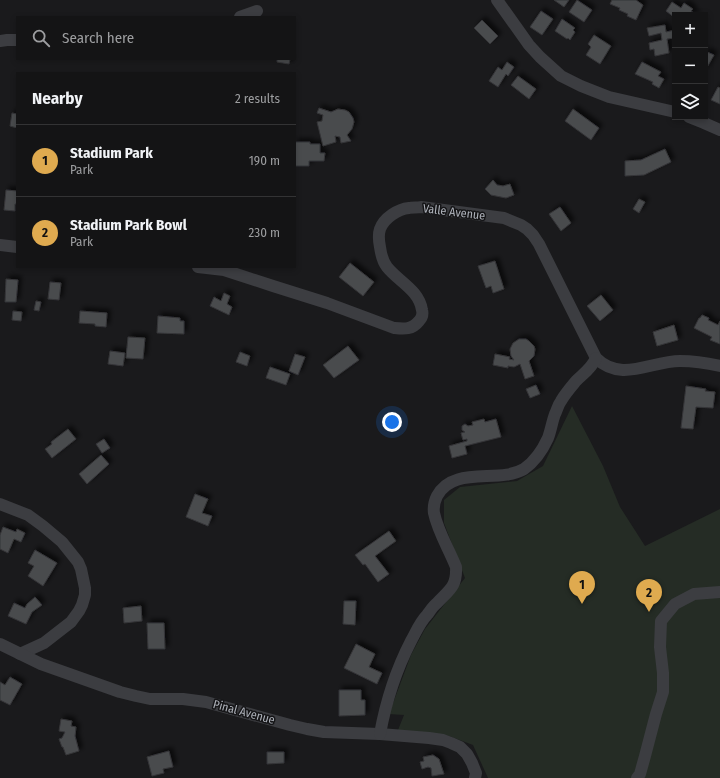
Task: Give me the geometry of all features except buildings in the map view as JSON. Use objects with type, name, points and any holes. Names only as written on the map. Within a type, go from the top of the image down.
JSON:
[{"type":"street","points":[[497,0],[529,45],[561,76],[609,97],[672,111]]},
{"type":"street","points":[[243,16],[257,11]]},
{"type":"street","points":[[0,41],[16,40]]},
{"type":"street","points":[[696,120],[720,130]]},
{"type":"street","name":"Valle Avenue","points":[[207,268],[224,270],[327,303],[394,328],[406,329],[411,328],[421,319],[422,307],[415,293],[387,267],[382,256],[379,238],[380,229],[388,217],[406,209],[421,208],[504,218],[521,225],[539,244],[596,358],[600,363],[612,369],[620,370],[630,370],[679,361],[707,363],[720,366]]},
{"type":"street","points":[[0,245],[16,247]]},
{"type":"street","points":[[380,734],[383,715],[401,661],[421,622],[451,589],[455,581],[456,567],[437,525],[434,512],[433,505],[440,491],[450,482],[461,478],[510,474],[523,469],[533,461],[548,439],[553,418],[560,402],[596,358]]},
{"type":"street","points":[[0,504],[28,515],[62,542],[78,562],[85,588],[85,595],[82,605],[71,622],[44,643],[20,654]]},
{"type":"street","points":[[637,778],[640,774],[663,692],[663,673],[660,647],[661,621],[675,604],[694,594],[720,592]]},
{"type":"street","name":"Pinal Avenue","points":[[0,644],[54,669],[120,692],[136,696],[150,699],[183,699],[206,702],[324,732],[380,734],[429,738],[451,742],[460,747],[467,754],[476,773],[475,778]]},
{"type":"shaded area","points":[[572,406],[603,466],[620,507],[645,546],[720,509],[720,778],[488,778],[473,745],[449,736],[398,730],[404,715],[389,714],[411,655],[425,629],[465,578],[444,523],[444,500],[460,487],[517,481],[543,466]]},
{"type":"place","name":"Stadium Park","points":[[582,604]]},
{"type":"place","name":"Stadium Park Bowl","points":[[649,612]]}]
